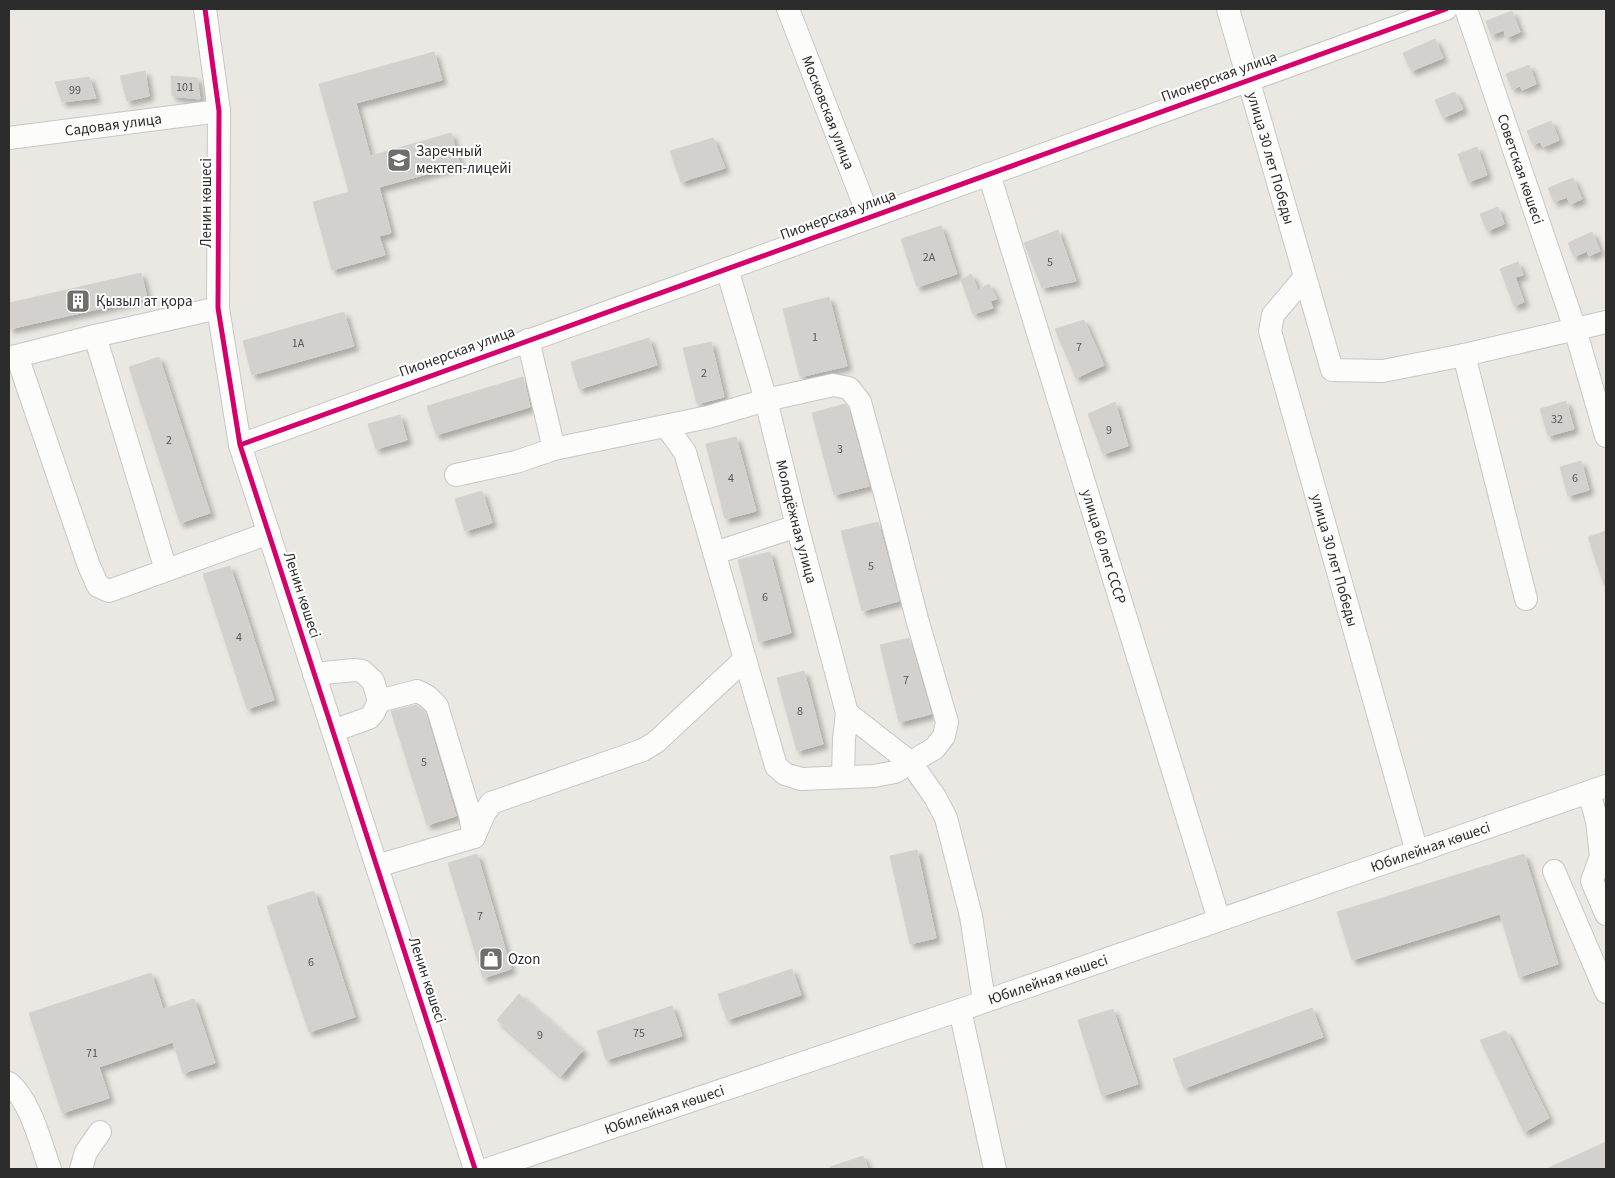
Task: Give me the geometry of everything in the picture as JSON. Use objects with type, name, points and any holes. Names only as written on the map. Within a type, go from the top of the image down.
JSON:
[{"type":"street","name":"Ленин көшесі","points":[[205,9],[219,111],[218,308],[240,445],[475,1169]]},
{"type":"street","name":"Московская улица","points":[[788,9],[869,217]]},
{"type":"street","name":"улица 30 лет Победы","points":[[1228,9],[1332,370],[1383,371],[1464,355]]},
{"type":"street","name":"Пионерская улица","points":[[240,445],[1446,9]]},
{"type":"street","name":"Советская көшесі","points":[[1466,9],[1575,329],[1606,436]]},
{"type":"street","name":"Садовая улица","points":[[9,138],[219,111]]},
{"type":"street","name":"улица 60 лет СССР","points":[[989,174],[1219,920]]},
{"type":"street","name":"Молодёжная улица","points":[[727,269],[766,400],[797,526],[847,713],[843,777]]},
{"type":"street","name":"улица 30 лет Победы","points":[[1305,278],[1273,315],[1270,331],[1418,852]]},
{"type":"street","points":[[218,308],[13,357],[98,586],[109,591],[269,533]]},
{"type":"street","points":[[1526,599],[1464,355],[1606,322]]},
{"type":"street","points":[[95,336],[166,570]]},
{"type":"street","points":[[528,340],[554,449]]},
{"type":"street","points":[[456,475],[516,462],[554,449],[708,417],[766,400],[833,386],[849,388],[860,402],[917,620],[947,722],[944,736],[935,748],[895,772],[874,776],[800,778],[785,774],[776,766],[685,452],[666,426]]},
{"type":"street","points":[[685,452],[708,417]]},
{"type":"street","points":[[715,552],[797,526]]},
{"type":"street","points":[[377,866],[474,837],[484,814],[491,804],[643,750],[656,742],[745,659]]},
{"type":"street","points":[[314,674],[354,670],[362,672],[373,681],[379,701],[374,712],[369,718],[333,731]]},
{"type":"street","points":[[379,701],[417,691],[427,696],[437,706],[470,815],[474,837]]},
{"type":"street","points":[[847,713],[911,763],[935,797],[946,818],[971,916],[984,1001]]},
{"type":"street","points":[[1598,789],[1597,822],[1601,856],[1592,881],[1606,914]]},
{"type":"street","name":"Юбилейная көшесі","points":[[488,1169],[960,1010],[1598,789]]},
{"type":"street","points":[[1554,871],[1606,992]]},
{"type":"street","points":[[960,1010],[995,1169]]},
{"type":"street","points":[[9,1082],[16,1089],[31,1116],[50,1169]]},
{"type":"street","points":[[80,1169],[86,1152],[100,1132]]},
{"type":"building","points":[[1512,11],[1520,32],[1506,38],[1504,30],[1491,35],[1486,21]]},
{"type":"building","points":[[1435,39],[1443,58],[1411,71],[1403,53]]},
{"type":"building","name":"Заречный мектеп-лицейі","points":[[434,52],[442,80],[356,103],[370,156],[451,133],[460,165],[379,187],[391,233],[379,236],[385,255],[332,270],[313,202],[349,192],[319,84]]},
{"type":"building","points":[[1529,65],[1536,84],[1522,90],[1520,86],[1512,89],[1506,74]]},
{"type":"building","points":[[145,71],[149,96],[127,101],[120,76]]},
{"type":"building","points":[[171,76],[197,78],[200,99],[172,96]]},
{"type":"building","points":[[89,77],[96,98],[62,102],[55,82]]},
{"type":"building","points":[[1455,92],[1463,109],[1443,118],[1435,100]]},
{"type":"building","points":[[1551,121],[1559,140],[1543,147],[1540,142],[1533,145],[1527,131]]},
{"type":"building","points":[[713,138],[725,168],[681,182],[670,151]]},
{"type":"building","points":[[1477,147],[1487,175],[1468,182],[1458,154]]},
{"type":"building","points":[[1573,178],[1582,199],[1570,204],[1567,197],[1554,202],[1548,188]]},
{"type":"building","points":[[1498,207],[1504,224],[1487,231],[1480,214]]},
{"type":"building","points":[[941,226],[957,274],[917,287],[901,239]]},
{"type":"building","points":[[1058,230],[1076,281],[1042,288],[1024,243]]},
{"type":"building","points":[[1592,232],[1600,251],[1589,256],[1587,251],[1574,257],[1568,243]]},
{"type":"building","points":[[1518,262],[1523,275],[1515,277],[1524,302],[1514,306],[1500,269]]},
{"type":"building","name":"Қызыл ат қора","points":[[141,273],[147,298],[9,329],[9,303]]},
{"type":"building","points":[[971,274],[978,290],[989,284],[997,299],[990,301],[993,308],[973,314],[961,280]]},
{"type":"building","points":[[829,297],[847,366],[800,377],[783,309]]},
{"type":"building","points":[[344,312],[354,346],[252,375],[243,341]]},
{"type":"building","points":[[1084,320],[1104,365],[1076,378],[1055,329]]},
{"type":"building","points":[[649,338],[657,365],[579,389],[571,362]]},
{"type":"building","points":[[711,342],[724,397],[697,404],[683,348]]},
{"type":"building","points":[[159,357],[210,513],[180,523],[129,367]]},
{"type":"building","points":[[523,377],[530,407],[436,435],[427,406]]},
{"type":"building","points":[[1566,401],[1574,429],[1548,436],[1540,409]]},
{"type":"building","points":[[1115,402],[1128,446],[1103,454],[1088,414]]},
{"type":"building","points":[[845,404],[848,408],[869,486],[834,495],[812,413]]},
{"type":"building","points":[[400,415],[407,440],[376,449],[368,424]]},
{"type":"building","points":[[736,437],[756,511],[725,519],[706,444]]},
{"type":"building","points":[[1581,461],[1589,490],[1568,496],[1560,467]]},
{"type":"building","points":[[482,491],[492,523],[465,531],[455,499]]},
{"type":"building","points":[[878,522],[899,601],[862,611],[841,531]]},
{"type":"building","points":[[1606,531],[1606,584],[1604,585],[1588,537]]},
{"type":"building","points":[[770,552],[791,633],[759,642],[738,560]]},
{"type":"building","points":[[230,566],[274,700],[247,709],[203,574]]},
{"type":"building","points":[[909,638],[931,714],[899,722],[880,645]]},
{"type":"building","points":[[804,671],[823,744],[797,751],[777,678]]},
{"type":"building","points":[[416,705],[425,712],[456,816],[427,825],[391,711]]},
{"type":"building","points":[[917,850],[936,938],[910,944],[890,856]]},
{"type":"building","points":[[477,854],[511,969],[483,978],[448,863]]},
{"type":"building","points":[[1524,854],[1558,964],[1519,977],[1500,914],[1352,960],[1337,912]]},
{"type":"building","points":[[314,891],[355,1017],[309,1032],[267,906]]},
{"type":"building","points":[[792,969],[801,995],[727,1020],[718,994]]},
{"type":"building","points":[[151,973],[163,1009],[194,999],[215,1063],[183,1073],[173,1042],[99,1067],[109,1098],[62,1113],[29,1013]]},
{"type":"building","points":[[519,994],[583,1050],[561,1076],[497,1020]]},
{"type":"building","points":[[672,1006],[682,1036],[606,1060],[597,1031]]},
{"type":"building","points":[[1312,1008],[1323,1037],[1184,1088],[1173,1059]]},
{"type":"building","points":[[1113,1009],[1138,1084],[1102,1096],[1078,1020]]},
{"type":"building","points":[[1506,1031],[1549,1118],[1524,1132],[1480,1040]]},
{"type":"building","points":[[1606,1142],[1606,1169],[1546,1169]]},
{"type":"building","points":[[863,1156],[868,1169],[830,1169],[830,1167]]},
{"type":"cycle path","points":[[205,9],[219,111],[218,308],[240,445],[475,1169]]},
{"type":"cycle path","points":[[240,445],[1446,9]]},
{"type":"place","name":"Заречный мектеп-лицейі","points":[[399,160]]},
{"type":"place","name":"Қызыл ат қора","points":[[78,301]]},
{"type":"place","name":"Ozon","points":[[491,959]]}]
